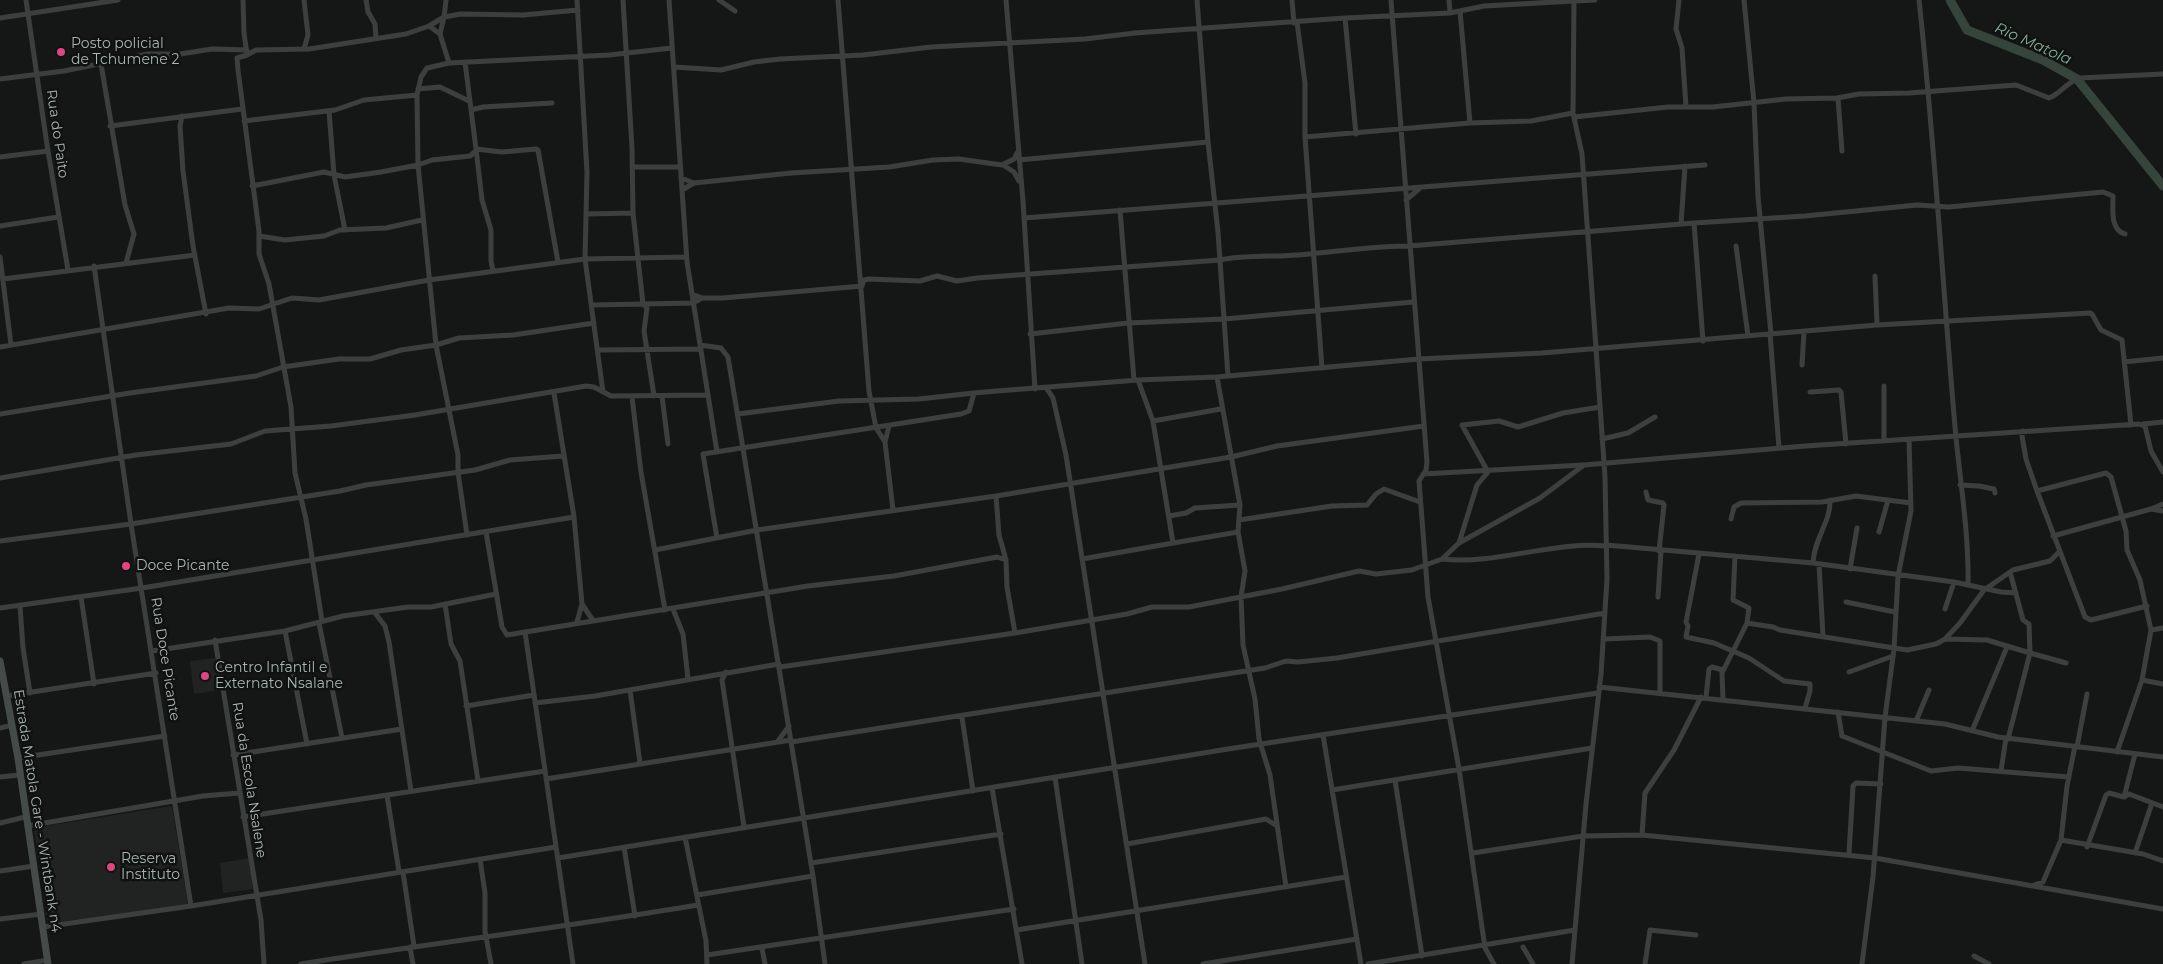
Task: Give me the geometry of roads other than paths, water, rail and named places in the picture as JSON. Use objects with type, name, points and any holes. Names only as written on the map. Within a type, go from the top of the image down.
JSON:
[{"type":"street","name":"Rua do Paito","points":[[26,0],[58,216],[68,270]]},
{"type":"street","points":[[0,18],[118,0]]},
{"type":"street","points":[[243,0],[244,33],[247,50]]},
{"type":"street","points":[[304,0],[308,35],[304,49]]},
{"type":"street","points":[[366,0],[368,12],[375,24],[376,38]]},
{"type":"street","points":[[446,0],[440,34],[448,63]]},
{"type":"street","points":[[577,0],[586,127],[585,247],[603,392]]},
{"type":"street","points":[[623,0],[633,167],[633,213],[643,304],[647,308],[644,331],[654,396]]},
{"type":"street","points":[[669,0],[686,258],[717,452]]},
{"type":"street","points":[[719,0],[735,11]]},
{"type":"street","points":[[838,0],[850,169],[862,286],[866,364],[876,428],[884,442],[893,510]]},
{"type":"street","points":[[1006,0],[1024,218],[1035,389]]},
{"type":"street","points":[[1197,0],[1208,142],[1220,260],[1228,376]]},
{"type":"street","points":[[1292,0],[1305,83],[1305,137],[1322,368]]},
{"type":"street","points":[[1391,0],[1413,302],[1427,462],[1419,479],[1424,566],[1473,853],[1484,944],[1494,964]]},
{"type":"street","points":[[1449,0],[1450,13]]},
{"type":"street","points":[[1497,0],[1498,6]]},
{"type":"street","points":[[674,67],[721,70],[767,60],[931,47],[1010,44],[1344,18],[1450,13],[1498,6],[1595,0]]},
{"type":"street","points":[[1679,0],[1676,29],[1682,48],[1686,107]]},
{"type":"street","points":[[1744,0],[1754,103],[1778,448]]},
{"type":"street","points":[[1919,0],[1929,91],[1929,120],[1938,205],[1960,485],[1969,550],[1968,585]]},
{"type":"street","points":[[1572,964],[1583,836],[1604,639],[1606,546],[1604,464],[1586,233],[1582,154],[1574,117],[1574,2]]},
{"type":"street","points":[[0,79],[100,64],[148,54],[180,54],[212,49],[304,49],[406,34],[429,26],[444,17],[460,14],[523,15],[578,10]]},
{"type":"street","points":[[1460,11],[1470,123]]},
{"type":"street","points":[[1344,18],[1356,134]]},
{"type":"street","points":[[429,26],[440,34]]},
{"type":"street","points":[[467,535],[458,472],[458,455],[447,408],[436,345],[422,220],[418,165],[418,92],[427,68],[448,63],[626,54],[672,48]]},
{"type":"street","points":[[256,50],[247,50],[237,58],[259,236],[259,254],[273,305],[291,407],[295,473],[301,496],[320,622],[342,738]]},
{"type":"street","points":[[465,62],[482,200],[491,230],[491,262],[493,271]]},
{"type":"street","points":[[100,64],[125,205],[134,234],[126,263]]},
{"type":"street","points":[[1305,137],[1470,123],[1531,121],[1786,99],[1838,98],[1859,94],[2016,85],[2049,98],[2077,79],[2163,74]]},
{"type":"street","points":[[244,121],[328,111],[364,100],[440,87],[469,101]]},
{"type":"street","points":[[1838,98],[1842,151]]},
{"type":"street","points":[[470,110],[483,107],[552,103]]},
{"type":"street","points":[[110,126],[242,109]]},
{"type":"street","points":[[328,111],[334,175],[345,230]]},
{"type":"street","points":[[182,116],[180,126],[183,171],[206,314]]},
{"type":"street","points":[[174,117],[180,126]]},
{"type":"street","points":[[1019,160],[1208,142]]},
{"type":"street","points":[[252,186],[324,172],[345,177],[418,165],[432,160],[470,156],[476,151],[538,150],[558,262]]},
{"type":"street","points":[[0,157],[48,151]]},
{"type":"street","points":[[1002,165],[1014,159],[1018,151]]},
{"type":"street","points":[[470,156],[478,161]]},
{"type":"street","points":[[682,190],[694,183],[953,159],[1002,165],[1014,172],[1021,185]]},
{"type":"street","points":[[1024,218],[1215,205],[1405,187],[1420,188],[1705,165]]},
{"type":"street","points":[[1682,224],[1685,166]]},
{"type":"street","points":[[633,167],[680,167]]},
{"type":"street","points":[[681,178],[694,183]]},
{"type":"street","points":[[1406,200],[1420,188]]},
{"type":"street","points":[[862,286],[864,280],[869,278],[920,281],[937,276],[962,281],[1124,269],[1245,256],[1313,254],[1381,246],[1409,246],[1586,233],[1917,205],[1949,207],[2065,194],[2108,192],[2113,196],[2115,226],[2119,232],[2124,234]]},
{"type":"street","points":[[1120,210],[1128,323],[1136,380],[1152,421],[1173,543]]},
{"type":"street","points":[[586,214],[633,213]]},
{"type":"street","points":[[0,226],[58,216]]},
{"type":"street","points":[[259,236],[281,240],[324,236],[345,230],[386,228],[422,220]]},
{"type":"street","points":[[1694,223],[1703,341]]},
{"type":"street","points":[[1736,246],[1748,336]]},
{"type":"street","points":[[573,260],[585,247]]},
{"type":"street","points":[[3,280],[94,266],[195,255]]},
{"type":"street","points":[[0,257],[11,345]]},
{"type":"street","points":[[0,347],[206,314],[229,308],[259,309],[292,298],[319,300],[429,280],[573,260],[686,258]]},
{"type":"street","name":"Rua Doce Picante","points":[[94,266],[102,330],[114,396],[121,460],[192,906]]},
{"type":"street","points":[[1876,276],[1877,325]]},
{"type":"street","points":[[592,304],[693,303],[702,298],[862,286]]},
{"type":"street","points":[[692,294],[702,298]]},
{"type":"street","points":[[1030,334],[1128,323],[1224,319],[1413,302]]},
{"type":"street","points":[[738,414],[839,401],[871,401],[1062,388],[1136,380],[1217,377],[1419,359],[1703,341],[1877,325],[2090,313],[2101,330],[2122,340],[2131,425]]},
{"type":"street","points":[[0,414],[256,376],[283,367],[339,359],[370,359],[401,350],[436,345],[459,338],[513,336],[594,322]]},
{"type":"street","points":[[1802,364],[1804,332]]},
{"type":"street","points":[[599,350],[700,347],[721,348],[727,354],[768,592],[825,964]]},
{"type":"street","points":[[2124,362],[2163,358]]},
{"type":"street","points":[[1217,377],[1221,409],[1240,505],[1238,532],[1245,571],[1241,597],[1244,645],[1255,699],[1260,745],[1268,765],[1286,887]]},
{"type":"street","points":[[0,478],[121,460],[136,455],[232,444],[265,431],[292,430],[415,415],[447,408],[590,386],[611,396],[708,395]]},
{"type":"street","points":[[1884,386],[1884,441]]},
{"type":"street","points":[[1053,398],[1062,388]]},
{"type":"street","points":[[1047,389],[1053,398],[1070,482],[1146,964]]},
{"type":"street","points":[[1810,392],[1839,390],[1841,392],[1846,444]]},
{"type":"street","points":[[554,392],[574,517],[582,604],[577,622]]},
{"type":"street","points":[[717,538],[702,456],[717,452],[966,413],[971,408],[974,393]]},
{"type":"street","points":[[662,396],[668,444]]},
{"type":"street","points":[[632,397],[642,472],[665,610]]},
{"type":"street","points":[[737,405],[747,412]]},
{"type":"street","points":[[1488,470],[1462,425],[1499,421],[1518,427],[1563,413],[1600,407]]},
{"type":"street","points":[[1152,421],[1221,409]]},
{"type":"street","points":[[1602,439],[1628,433],[1655,417]]},
{"type":"street","points":[[1423,474],[1604,464],[1778,448],[2016,432],[2022,434],[2163,422]]},
{"type":"street","points":[[2143,424],[2154,459],[2163,472]]},
{"type":"street","points":[[884,442],[889,426]]},
{"type":"street","points":[[655,550],[757,530],[996,496],[1231,456],[1277,446],[1424,426]]},
{"type":"street","points":[[2022,434],[2026,460],[2059,552],[2058,558],[2087,620],[2146,606]]},
{"type":"street","points":[[1862,964],[1875,858],[1885,717],[1894,649],[1898,576],[1911,503],[1909,439]]},
{"type":"street","points":[[0,541],[131,524],[458,472],[510,460],[564,456]]},
{"type":"street","points":[[535,703],[630,690],[726,672],[1015,633],[1127,614],[1152,607],[1182,608],[1359,571],[1391,573],[1424,566],[1442,559],[1459,543],[1540,498],[1584,464]]},
{"type":"street","points":[[1459,543],[1477,486],[1488,470]]},
{"type":"street","points":[[2037,491],[2107,473],[2111,477],[2122,516],[2127,550],[2140,580],[2150,630],[2142,680],[2117,752]]},
{"type":"street","points":[[1960,485],[1989,487],[1994,489],[1995,493]]},
{"type":"street","points":[[1239,520],[1332,506],[1367,505],[1376,494],[1384,490],[1420,502]]},
{"type":"street","points":[[1646,492],[1648,500],[1660,502],[1664,505],[1658,596]]},
{"type":"street","points":[[996,496],[999,535],[1006,560],[1007,587],[1015,633]]},
{"type":"street","points":[[1731,519],[1736,504],[1822,502],[1856,496],[1911,503]]},
{"type":"street","points":[[1823,636],[1814,548],[1828,517],[1830,500]]},
{"type":"street","points":[[1879,532],[1888,500]]},
{"type":"street","points":[[2053,536],[2163,504]]},
{"type":"street","points":[[1169,516],[1186,513],[1195,508],[1240,505]]},
{"type":"street","points":[[2150,509],[2163,511]]},
{"type":"street","points":[[0,608],[142,588],[574,517]]},
{"type":"street","points":[[1850,569],[1857,528]]},
{"type":"street","points":[[486,532],[503,632],[510,635],[577,622],[673,609],[768,592],[894,576],[997,558],[1006,560]]},
{"type":"street","points":[[1082,559],[1238,532]]},
{"type":"street","points":[[1442,559],[1462,561],[1563,546],[1606,546],[1816,563],[1898,576],[1954,582],[1977,588],[2016,593]]},
{"type":"street","points":[[997,558],[1004,551]]},
{"type":"street","points":[[1699,554],[1686,622],[1688,626],[1686,637],[1714,643],[1749,658],[1784,681],[1810,684],[1805,708]]},
{"type":"street","points":[[1723,700],[1723,670],[1734,653],[1747,622],[1749,608],[1733,600],[1735,556]]},
{"type":"street","points":[[1747,622],[1773,626],[1780,630],[1894,649],[1916,649],[1936,644],[1945,638],[1960,623],[1981,594],[2010,572],[2017,568],[2037,565],[2058,558]]},
{"type":"street","points":[[2001,770],[2007,738],[2030,653],[2029,624],[2023,620],[2010,572]]},
{"type":"street","points":[[1945,609],[1954,582]]},
{"type":"street","points":[[1977,588],[1981,594]]},
{"type":"street","points":[[152,651],[215,640],[285,631],[320,622],[382,611],[445,604],[496,594]]},
{"type":"street","points":[[81,596],[94,684]]},
{"type":"street","points":[[1846,602],[1895,612]]},
{"type":"street","points":[[445,604],[451,644],[460,661],[478,781]]},
{"type":"street","points":[[582,604],[592,620]]},
{"type":"street","points":[[20,606],[23,648],[30,693]]},
{"type":"street","points":[[673,609],[683,634],[688,679]]},
{"type":"street","points":[[381,619],[382,611]]},
{"type":"street","points":[[375,613],[381,619],[389,642],[411,791]]},
{"type":"street","points":[[546,779],[778,741],[791,741],[962,717],[1249,671],[1286,661],[1298,662],[1337,658],[1605,613]]},
{"type":"street","points":[[2150,630],[2163,628]]},
{"type":"street","points":[[285,631],[306,744]]},
{"type":"street","points":[[525,632],[567,927],[574,964]]},
{"type":"street","points":[[1604,639],[1650,637],[1660,641],[1660,693]]},
{"type":"street","points":[[1945,638],[1987,640],[2066,663]]},
{"type":"street","name":"Rua da Escola Nsalene","points":[[215,640],[263,933],[264,964]]},
{"type":"street","points":[[1972,731],[2007,647]]},
{"type":"street","points":[[1849,672],[1893,656]]},
{"type":"street","name":"Estrada Matola Gare - Wintbank n4","points":[[0,661],[2,681],[18,758],[25,818],[42,914],[48,962]]},
{"type":"street","points":[[1642,835],[1645,793],[1674,750],[1703,697],[1709,668],[1723,670]]},
{"type":"street","points":[[726,672],[722,680],[734,748],[744,827]]},
{"type":"street","points":[[6,696],[156,673]]},
{"type":"street","points":[[714,675],[722,680]]},
{"type":"street","points":[[2142,680],[2163,684]]},
{"type":"street","points":[[630,690],[640,763]]},
{"type":"street","points":[[558,858],[1055,777],[1449,716],[1598,690],[1715,698],[1945,724],[2007,738],[2163,758]]},
{"type":"street","points":[[1715,698],[1722,690]]},
{"type":"street","points":[[1916,721],[1929,690]]},
{"type":"street","points":[[2043,885],[2061,840],[2069,777],[2087,694]]},
{"type":"street","points":[[466,706],[534,696]]},
{"type":"street","points":[[1835,712],[1840,712],[1840,735],[1931,771],[1958,768],[2069,777]]},
{"type":"street","points":[[962,717],[973,791]]},
{"type":"street","points":[[0,728],[12,725]]},
{"type":"street","points":[[778,741],[788,726]]},
{"type":"street","points":[[233,755],[402,729]]},
{"type":"street","points":[[1322,735],[1361,964]]},
{"type":"street","points":[[18,758],[165,736]]},
{"type":"street","points":[[1332,790],[1592,748]]},
{"type":"street","points":[[2124,797],[2135,754]]},
{"type":"street","points":[[243,817],[545,771]]},
{"type":"street","points":[[0,777],[19,775]]},
{"type":"street","points":[[1055,777],[1082,964]]},
{"type":"street","points":[[1395,780],[1422,956]]},
{"type":"street","points":[[1848,854],[1853,786],[1856,783],[1881,784]]},
{"type":"street","points":[[992,788],[1022,964]]},
{"type":"street","points":[[27,826],[209,795],[239,793]]},
{"type":"street","points":[[2087,846],[2106,795],[2109,793],[2124,797],[2129,794],[2163,807]]},
{"type":"street","points":[[387,795],[401,872],[413,964]]},
{"type":"street","points":[[2135,853],[2152,803]]},
{"type":"street","points":[[1127,844],[1266,819],[1274,808]]},
{"type":"street","points":[[0,823],[25,818]]},
{"type":"street","points":[[1266,819],[1276,826]]},
{"type":"street","points":[[811,863],[1001,834]]},
{"type":"street","points":[[1473,853],[1583,836],[1642,835],[1848,854],[2032,886],[2043,885],[2163,909]]},
{"type":"street","points":[[685,837],[697,895],[707,964]]},
{"type":"street","points":[[2061,840],[2135,853],[2163,861]]},
{"type":"street","points":[[44,927],[192,906],[556,847]]},
{"type":"street","points":[[624,847],[635,916]]},
{"type":"street","points":[[480,859],[486,894],[485,926],[491,964]]},
{"type":"street","points":[[0,871],[34,866]]},
{"type":"street","points":[[697,895],[813,876]]},
{"type":"street","points":[[1017,930],[1346,877]]},
{"type":"street","points":[[301,964],[412,946],[567,927],[698,905]]},
{"type":"street","points":[[707,956],[1014,909]]},
{"type":"street","points":[[0,919],[42,914]]},
{"type":"street","points":[[1368,964],[1574,930]]},
{"type":"street","points":[[1644,964],[1650,930],[1696,935]]},
{"type":"street","points":[[1203,964],[1357,939]]},
{"type":"street","points":[[1523,947],[1533,964]]},
{"type":"street","points":[[762,948],[765,964]]},
{"type":"street","points":[[1974,956],[1989,964]]},
{"type":"street","points":[[24,964],[48,962]]},
{"type":"waterway","name":"Rio Matola","points":[[1950,0],[1967,30],[2043,60],[2077,79],[2163,186]]},
{"type":"place","name":"Posto policial de Tchumene 2","points":[[61,52]]},
{"type":"place","name":"Doce Picante","points":[[126,566]]},
{"type":"place","name":"Centro Infantil e Externato Nsalane","points":[[205,676]]},
{"type":"place","name":"Reserva Instituto","points":[[111,867]]}]
